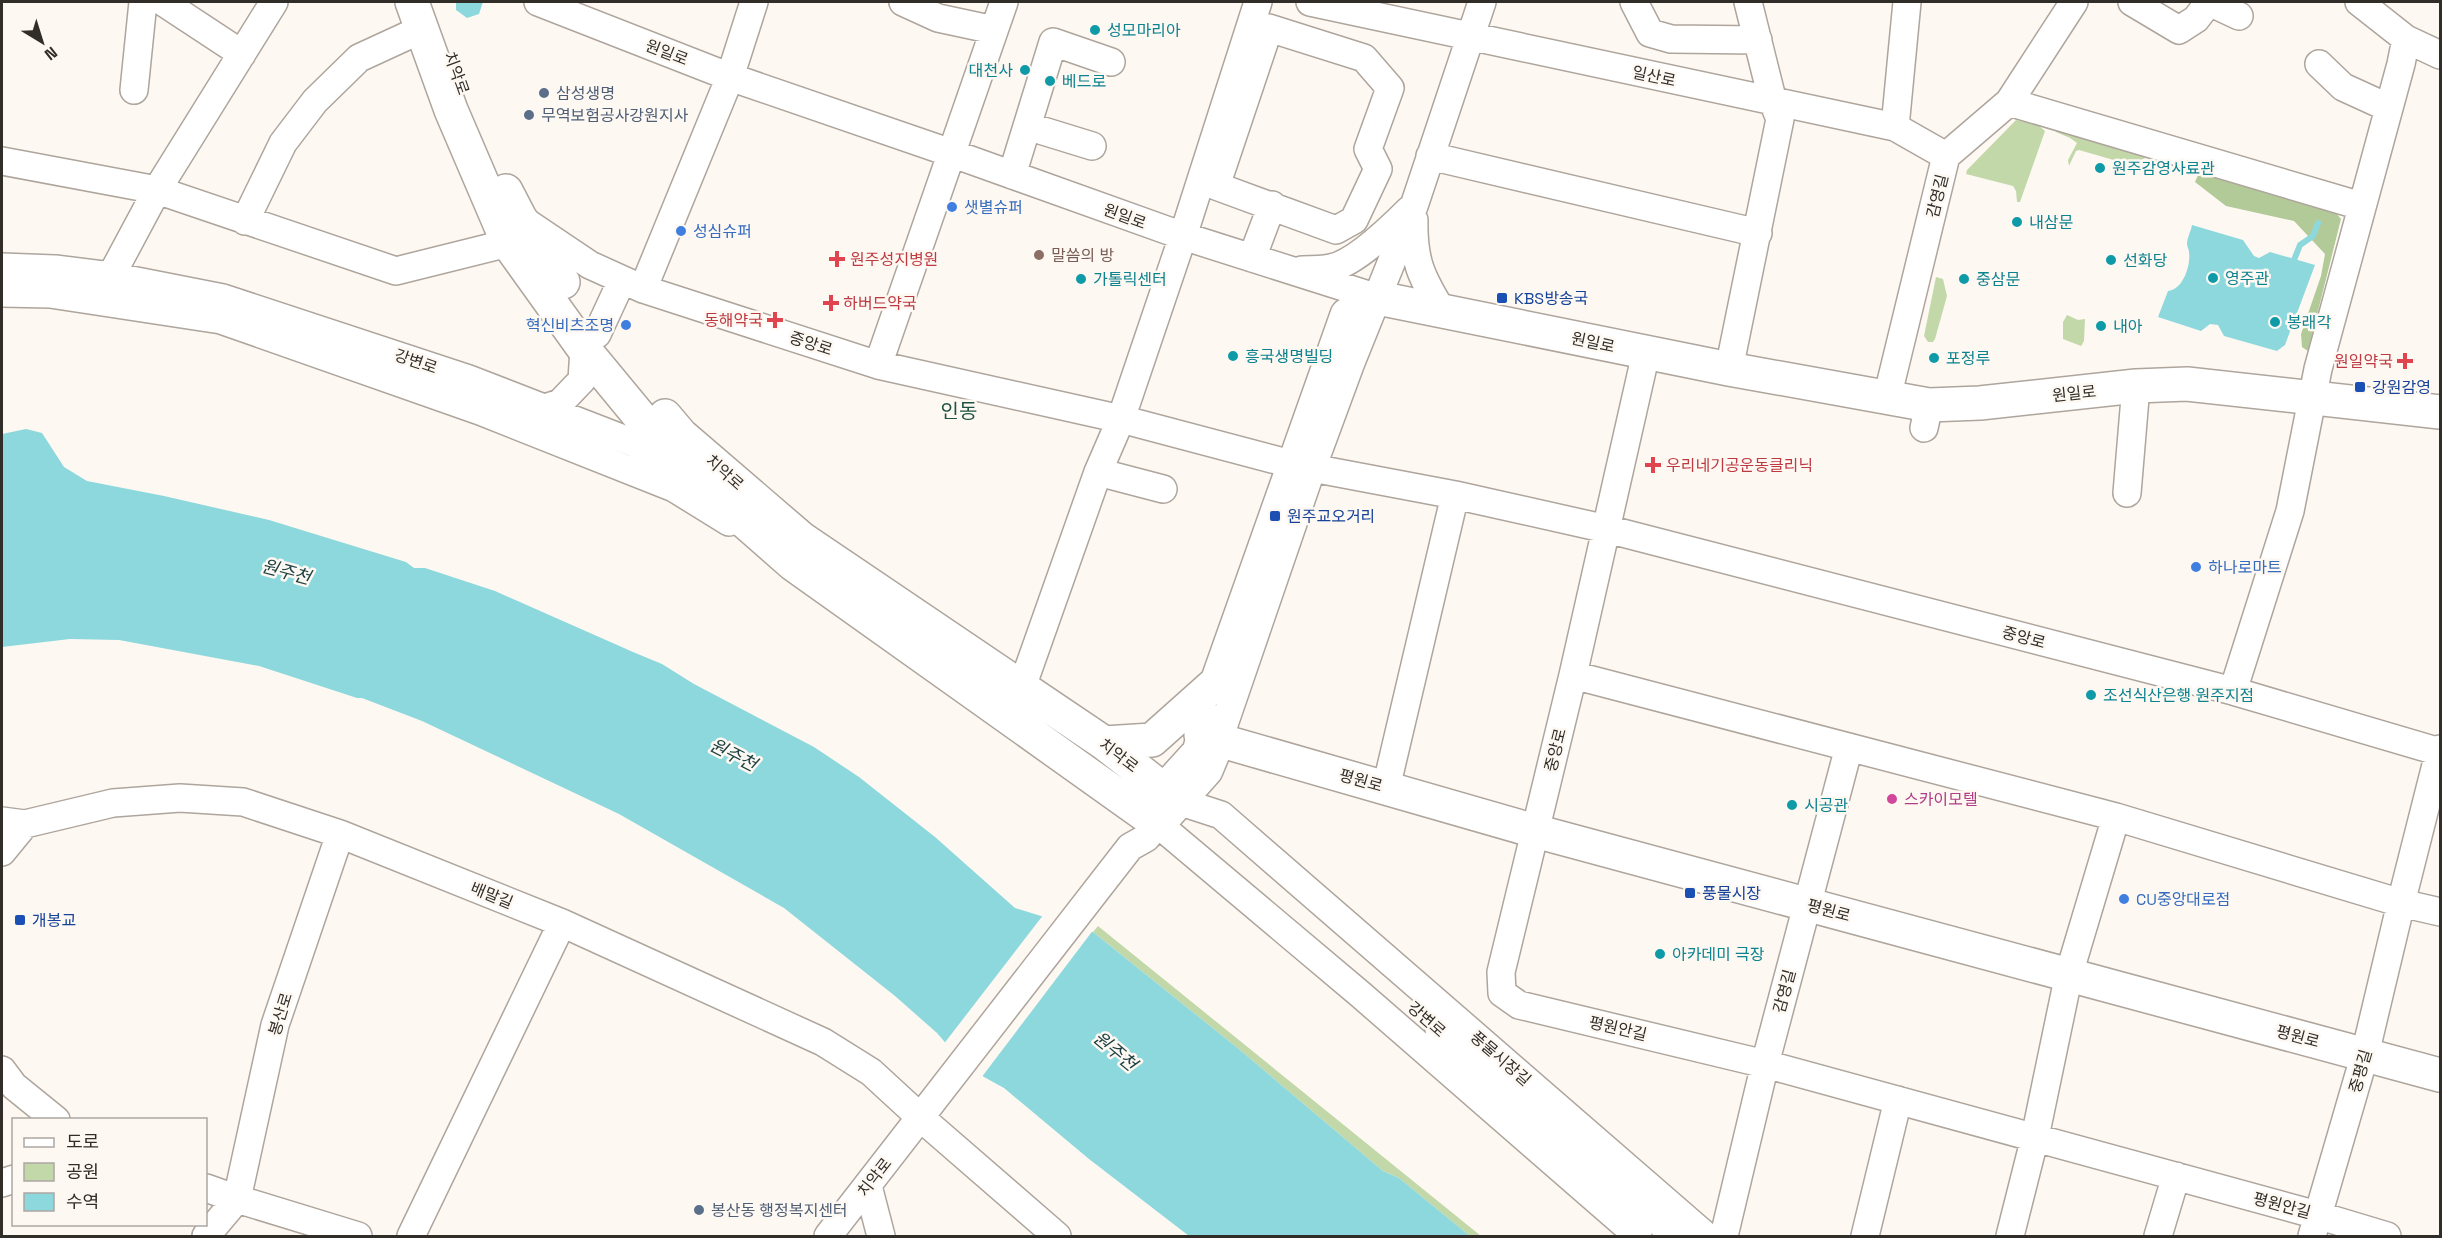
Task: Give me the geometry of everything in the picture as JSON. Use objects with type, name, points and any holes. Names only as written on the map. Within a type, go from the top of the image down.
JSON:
[{"type":"main road","name":"치악로","points":[[424,11],[451,110],[514,231],[680,464]]},
{"type":"main road","name":"원일로","points":[[1378,298],[1646,353],[1887,398],[1927,417],[1980,403],[2136,386],[2187,384],[2440,412]]},
{"type":"main road","points":[[1104,743],[1152,740],[1217,682],[1303,466],[1347,315],[1378,298]]},
{"type":"main road","name":"치악로","points":[[591,341],[607,348],[681,435],[798,551],[1160,807]]},
{"type":"main road","name":"강변로","points":[[680,464],[798,551]]},
{"type":"main road","name":"치악로","points":[[798,551],[1022,687],[1104,743],[1160,807]]},
{"type":"main road","points":[[1160,807],[1206,770],[1210,737]]},
{"type":"main road","name":"평원로","points":[[1210,737],[1535,831],[2440,1075]]},
{"type":"street","points":[[134,90],[143,2]]},
{"type":"street","points":[[163,2],[242,54]]},
{"type":"street","points":[[111,276],[157,189],[274,2]]},
{"type":"street","name":"원일로","points":[[538,2],[566,7],[730,77],[1183,236],[1378,298]]},
{"type":"street","points":[[542,409],[560,403],[582,380],[591,341],[632,284],[730,77],[754,2]]},
{"type":"street","points":[[903,2],[938,18],[994,30]]},
{"type":"street","points":[[878,364],[1004,2]]},
{"type":"street","points":[[1022,687],[1098,472],[1121,419],[1258,2]]},
{"type":"street","name":"일산로","points":[[1310,2],[1895,127],[1946,156]]},
{"type":"street","points":[[1378,298],[1414,206],[1482,2]]},
{"type":"street","points":[[1634,2],[1650,33],[1671,39],[1758,40]]},
{"type":"street","points":[[1730,369],[1780,119],[1773,102],[1748,2]]},
{"type":"street","points":[[1895,127],[1907,2]]},
{"type":"street","name":"감영길","points":[[1887,398],[1946,156],[2009,102],[2074,2]]},
{"type":"street","points":[[2132,2],[2179,30],[2196,19],[2209,2],[2239,16]]},
{"type":"street","points":[[2359,2],[2406,39],[2440,55]]},
{"type":"street","name":"치악로","points":[[245,221],[283,143],[315,101],[359,58],[424,11]]},
{"type":"street","points":[[1269,28],[1364,58],[1390,88],[1368,149],[1378,169],[1353,220],[1336,230],[1272,206],[1216,186],[1269,28]]},
{"type":"street","points":[[2233,692],[2290,511],[2318,369],[2406,39]]},
{"type":"street","points":[[1012,175],[1053,42],[1111,62]]},
{"type":"street","points":[[2319,64],[2343,87],[2388,108]]},
{"type":"street","points":[[2009,102],[2361,206]]},
{"type":"street","points":[[1027,126],[1092,146]]},
{"type":"street","points":[[1430,156],[1758,233]]},
{"type":"street","points":[[2,161],[157,189],[396,271],[514,231]]},
{"type":"street","points":[[1252,258],[1272,206]]},
{"type":"street","points":[[1290,271],[1332,268],[1368,247],[1414,206]]},
{"type":"street","points":[[1414,206],[1413,248],[1423,281],[1442,311]]},
{"type":"street","name":"중앙로","points":[[514,231],[632,284],[878,364],[1121,419],[1303,466],[1455,495],[1607,529],[2233,692],[2440,751]]},
{"type":"street","name":"강변로","points":[[2,267],[55,269],[111,276],[223,298],[469,379],[542,409],[634,442],[680,464]]},
{"type":"street","name":"강변로","points":[[2,293],[50,294],[221,320],[480,411],[674,488],[798,551]]},
{"type":"street","name":"중앙로","points":[[1535,831],[1607,529],[1646,353]]},
{"type":"street","points":[[2127,493],[2136,386]]},
{"type":"street","points":[[1210,737],[1303,466]]},
{"type":"street","points":[[1098,472],[1163,489]]},
{"type":"street","points":[[1386,788],[1455,495]]},
{"type":"street","points":[[1573,675],[2116,817],[2401,903],[2440,912]]},
{"type":"street","points":[[1210,737],[1217,682]]},
{"type":"street","name":"감영길","points":[[1724,1236],[1765,1064],[1849,747]]},
{"type":"street","name":"중평길","points":[[2314,1226],[2365,1054],[2440,751]]},
{"type":"street","name":"배말길","points":[[13,823],[113,803],[180,798],[243,802],[340,834],[562,923],[823,1042],[927,1111],[1057,1236]]},
{"type":"street","name":"치악로","points":[[828,1236],[1130,847],[1133,819],[1160,807]]},
{"type":"street","name":"강변로","points":[[1160,807],[1360,994],[1638,1236]]},
{"type":"street","name":"강변로","points":[[1160,807],[1675,1236]]},
{"type":"street","name":"풍물시장길","points":[[1160,807],[1221,815],[1706,1236]]},
{"type":"street","points":[[2010,1236],[2035,1137],[2069,974],[2116,817]]},
{"type":"street","points":[[2,852],[13,823]]},
{"type":"street","name":"평원안길","points":[[1535,831],[1501,972],[1502,993],[1519,1005],[1765,1064],[2176,1176],[2314,1226],[2387,1236]]},
{"type":"street","name":"봉산로","points":[[206,1236],[237,1199],[275,1025],[340,834]]},
{"type":"street","points":[[411,1236],[562,923]]},
{"type":"street","points":[[2,1070],[14,1086],[55,1118]]},
{"type":"street","points":[[1865,1236],[1898,1100]]},
{"type":"street","points":[[2158,1236],[2176,1176]]},
{"type":"street","points":[[868,1186],[881,1236]]},
{"type":"street","points":[[207,1188],[358,1236]]},
{"type":"green space","points":[[2016,120],[2038,125],[2045,131],[2020,202],[2017,202],[2013,186],[1966,174],[1967,170]]},
{"type":"green space","points":[[2056,129],[2171,162],[2169,167],[2147,157],[2131,165],[2079,150],[2076,151],[2069,166],[2068,160],[2077,143],[2056,132]]},
{"type":"green space","points":[[2199,173],[2261,187],[2332,208],[2341,219],[2308,351],[2302,347],[2301,334],[2321,276],[2325,254],[2294,221],[2226,206],[2195,182]]},
{"type":"green space","points":[[1936,277],[1943,279],[1947,296],[1935,339],[1933,342],[1928,342],[1924,336]]},
{"type":"green space","points":[[2067,315],[2078,320],[2085,319],[2084,341],[2081,346],[2063,339],[2063,322]]},
{"type":"green space","points":[[1098,926],[1481,1236],[1470,1236],[1399,1178],[1383,1171],[1240,1050],[1093,932]]},
{"type":"water","points":[[456,2],[483,2],[479,14],[467,18],[456,10]]},
{"type":"water","points":[[2192,225],[2243,240],[2254,256],[2259,258],[2270,252],[2315,265],[2285,345],[2277,351],[2224,336],[2218,325],[2210,324],[2201,331],[2158,317],[2168,291],[2178,286],[2185,276],[2189,257],[2187,242]]},
{"type":"water","name":"원주천","points":[[26,429],[42,433],[64,467],[87,481],[269,520],[406,562],[414,568],[425,568],[495,591],[662,664],[694,684],[814,747],[859,777],[935,837],[1015,908],[1093,932],[1240,1050],[1383,1171],[1399,1178],[1470,1236],[1189,1236],[1089,1159],[1004,1088],[984,1077],[955,1054],[937,1033],[895,996],[784,908],[619,814],[422,721],[362,698],[259,666],[119,640],[70,639],[2,647],[2,434]]},
{"type":"pier","points":[[1044,914],[1094,929],[981,1078],[943,1045]]},
{"type":"waterway","points":[[2294,260],[2300,245],[2313,236],[2318,223]]},
{"type":"place","name":"성모마리아","points":[[1095,30]]},
{"type":"place","name":"대천사","points":[[1025,70]]},
{"type":"place","name":"베드로","points":[[1050,81]]},
{"type":"place","name":"삼성생명","points":[[544,93]]},
{"type":"place","name":"무역보험공사강원지사","points":[[529,115]]},
{"type":"place","name":"원주감영사료관","points":[[2100,168]]},
{"type":"place","name":"샛별슈퍼","points":[[952,207]]},
{"type":"place","name":"내삼문","points":[[2017,222]]},
{"type":"place","name":"성심슈퍼","points":[[681,231]]},
{"type":"place","name":"말씀의 방","points":[[1039,255]]},
{"type":"place","name":"원주성지병원","points":[[837,259]]},
{"type":"place","name":"선화당","points":[[2111,260]]},
{"type":"place","name":"영주관","points":[[2213,278]]},
{"type":"place","name":"가톨릭센터","points":[[1081,279]]},
{"type":"place","name":"중삼문","points":[[1964,279]]},
{"type":"place","name":"KBS방송국","points":[[1502,298]]},
{"type":"place","name":"하버드약국","points":[[831,303]]},
{"type":"place","name":"동해약국","points":[[775,320]]},
{"type":"place","name":"봉래각","points":[[2275,322]]},
{"type":"place","name":"혁신비츠조명","points":[[626,325]]},
{"type":"place","name":"내아","points":[[2101,326]]},
{"type":"place","name":"흥국생명빌딩","points":[[1233,356]]},
{"type":"place","name":"포정루","points":[[1934,358]]},
{"type":"place","name":"원일약국","points":[[2405,361]]},
{"type":"place","name":"강원감영","points":[[2360,387]]},
{"type":"place","name":"우리네기공운동클리닉","points":[[1653,465]]},
{"type":"place","name":"원주교오거리","points":[[1275,516]]},
{"type":"place","name":"하나로마트","points":[[2196,567]]},
{"type":"place","name":"조선식산은행 원주지점","points":[[2091,695]]},
{"type":"place","name":"스카이모텔","points":[[1892,799]]},
{"type":"place","name":"시공관","points":[[1792,805]]},
{"type":"place","name":"풍물시장","points":[[1690,893]]},
{"type":"place","name":"CU중앙대로점","points":[[2124,899]]},
{"type":"place","name":"개봉교","points":[[20,920]]},
{"type":"place","name":"아카데미 극장","points":[[1660,954]]},
{"type":"place","name":"봉산동 행정복지센터","points":[[699,1210]]},
{"type":"district","name":"인동","points":[[959,411]]}]
